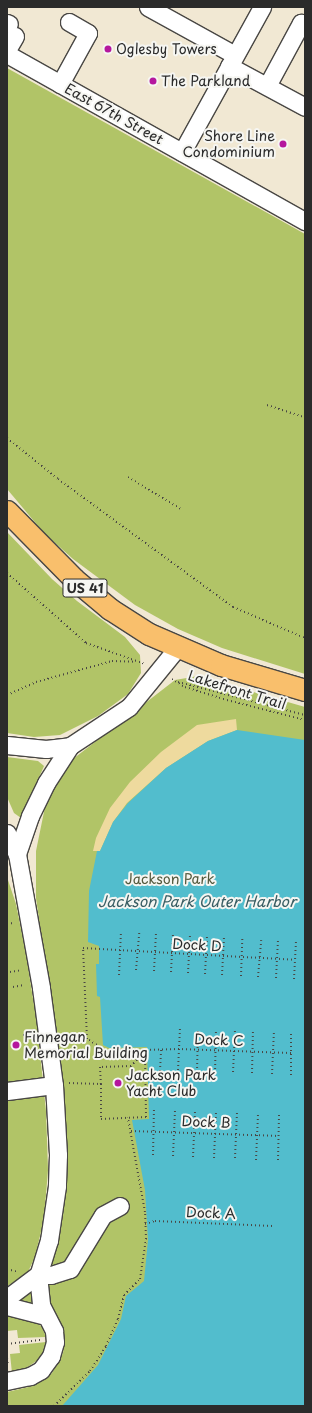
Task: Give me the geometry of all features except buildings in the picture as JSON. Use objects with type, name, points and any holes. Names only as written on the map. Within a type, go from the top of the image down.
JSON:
[{"type":"main road","name":"US 41","points":[[7,511],[74,579],[110,609],[149,634],[178,648],[221,665],[305,690]]},
{"type":"street","points":[[148,7],[232,60],[267,86],[303,102]]},
{"type":"street","points":[[182,152],[262,7]]},
{"type":"street","points":[[60,84],[88,33],[69,22]]},
{"type":"street","points":[[267,86],[302,23],[305,24]]},
{"type":"street","name":"East 67th Street","points":[[7,54],[305,221]]},
{"type":"street","points":[[17,854],[30,816],[46,784],[70,746],[129,707],[178,648]]},
{"type":"street","points":[[7,745],[46,749],[70,746]]},
{"type":"street","points":[[7,832],[17,854],[41,988],[54,1085],[58,1155],[57,1186],[49,1240],[38,1275],[41,1305],[54,1331],[55,1342],[51,1356],[41,1370],[30,1376],[7,1381]]},
{"type":"street","points":[[7,1091],[54,1085]]},
{"type":"street","points":[[7,1298],[38,1275],[51,1275],[70,1269],[103,1215],[120,1206]]},
{"type":"street","points":[[7,1306],[46,1316]]},
{"type":"path","points":[[268,405],[305,417]]},
{"type":"path","points":[[7,438],[58,479],[233,607],[305,638]]},
{"type":"path","points":[[128,477],[181,509]]},
{"type":"path","points":[[7,572],[86,643],[142,662],[112,661],[36,682],[7,695]]},
{"type":"path","name":"Lakefront Trail","points":[[305,715],[177,682],[185,687],[227,700],[305,720]]},
{"type":"path","points":[[7,923],[13,923]]},
{"type":"path","points":[[119,975],[122,931]]},
{"type":"path","points":[[136,970],[139,932]]},
{"type":"path","points":[[154,971],[156,934]]},
{"type":"path","points":[[171,972],[173,934]]},
{"type":"path","points":[[188,973],[190,936]]},
{"type":"path","points":[[205,974],[207,937]]},
{"type":"path","points":[[222,975],[224,938]]},
{"type":"path","points":[[241,976],[242,939]]},
{"type":"path","points":[[258,977],[261,940]]},
{"type":"path","points":[[276,978],[278,941]]},
{"type":"path","points":[[294,979],[296,942]]},
{"type":"path","name":"Dock D","points":[[146,1050],[107,1050],[87,1039],[82,948],[295,960]]},
{"type":"path","points":[[10,972],[22,970]]},
{"type":"path","points":[[13,987],[24,985]]},
{"type":"path","points":[[178,1070],[180,1028]]},
{"type":"path","points":[[197,1072],[198,1028]]},
{"type":"path","points":[[215,1073],[216,1029]]},
{"type":"path","points":[[233,1072],[234,1030]]},
{"type":"path","points":[[252,1073],[253,1030]]},
{"type":"path","points":[[272,1074],[274,1030]]},
{"type":"path","points":[[291,1032],[291,1076]]},
{"type":"path","points":[[24,1035],[31,1034]]},
{"type":"path","name":"Dock C","points":[[146,1050],[179,1048],[291,1053]]},
{"type":"path","points":[[160,1071],[161,1049]]},
{"type":"path","points":[[146,1050],[146,1117],[101,1119],[100,1067],[131,1066],[146,1050]]},
{"type":"path","points":[[54,1085],[101,1084]]},
{"type":"path","points":[[153,1155],[154,1109]]},
{"type":"path","points":[[173,1156],[175,1111]]},
{"type":"path","points":[[193,1157],[195,1112]]},
{"type":"path","points":[[214,1158],[216,1112]]},
{"type":"path","points":[[235,1158],[236,1113]]},
{"type":"path","points":[[256,1160],[258,1114]]},
{"type":"path","points":[[278,1160],[279,1115]]},
{"type":"path","points":[[54,1406],[90,1371],[106,1346],[118,1320],[124,1295],[140,1279],[147,1223],[132,1131],[128,1118]]},
{"type":"path","name":"Dock B","points":[[132,1131],[154,1130],[279,1136]]},
{"type":"path","name":"Dock A","points":[[147,1223],[155,1221],[273,1226]]},
{"type":"path","points":[[7,1344],[46,1339]]},
{"type":"green space","points":[[7,68],[305,234],[305,674],[222,648],[178,629],[135,605],[73,559],[44,533],[7,489]]},
{"type":"green space","points":[[7,532],[52,579],[77,601],[125,637],[140,655],[141,673],[128,694],[98,716],[60,735],[34,737],[7,733]]},
{"type":"green space","name":"Jackson Park Outer Harbor","points":[[198,676],[305,707],[305,1406],[7,1406],[7,1392],[33,1386],[52,1373],[63,1353],[64,1345],[63,1332],[46,1293],[49,1271],[63,1216],[66,1175],[54,1025],[36,898],[36,851],[45,807],[58,779],[73,759],[175,680]]},
{"type":"green space","points":[[7,757],[38,761],[44,766],[21,818],[14,813],[7,797]]},
{"type":"green space","points":[[7,877],[16,904],[26,954],[37,1024],[46,1111],[48,1170],[44,1219],[35,1257],[27,1274],[7,1286]]},
{"type":"green space","points":[[31,1291],[33,1304],[18,1301],[16,1298]]},
{"type":"green space","points":[[7,1314],[33,1320],[42,1327],[46,1337],[18,1338],[17,1330],[7,1331]]},
{"type":"green space","points":[[46,1342],[43,1353],[38,1360],[23,1370],[12,1373],[10,1354],[20,1353],[19,1345]]},
{"type":"sand","points":[[236,719],[237,730],[208,741],[166,768],[127,803],[113,822],[100,851],[93,851],[96,838],[110,808],[130,782],[161,752],[197,725]]},
{"type":"water","name":"Jackson Park Outer Harbor","points":[[237,730],[305,740],[305,1406],[62,1406],[98,1365],[121,1319],[126,1296],[144,1281],[148,1240],[145,1190],[132,1120],[149,1119],[147,1047],[109,1048],[103,1045],[100,997],[97,996],[96,964],[99,964],[99,946],[88,942],[89,891],[97,851],[100,851],[113,822],[128,803],[166,768],[208,741]]},
{"type":"place","name":"Oglesby Towers","points":[[108,49]]},
{"type":"place","name":"The Parkland","points":[[153,81]]},
{"type":"place","name":"Shore Line Condominium","points":[[283,144]]},
{"type":"place","name":"Finnegan Memorial Building","points":[[16,1045]]},
{"type":"place","name":"Jackson Park Yacht Club","points":[[118,1083]]},
{"type":"park label","name":"Jackson Park","points":[[170,879]]}]
